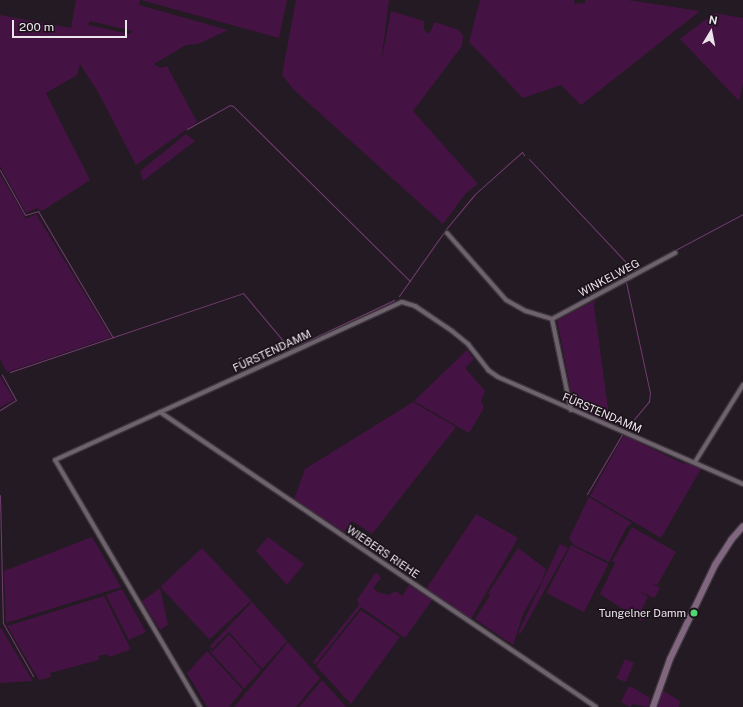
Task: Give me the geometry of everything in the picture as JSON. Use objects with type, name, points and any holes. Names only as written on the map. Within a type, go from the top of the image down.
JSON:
[{"type":"street","points":[[447,232],[506,300],[526,311],[552,320],[571,410]]},
{"type":"street","name":"WINKELWEG","points":[[552,320],[675,253]]},
{"type":"street","name":"FÜRSTENDAMM","points":[[200,707],[55,460],[402,302],[415,306],[452,331],[468,344],[488,370],[498,377],[743,484]]},
{"type":"street","points":[[695,462],[743,385]]},
{"type":"street","name":"WIEBERS RIEHE","points":[[160,412],[596,707]]},
{"type":"street","points":[[654,707],[670,659],[715,564],[731,540],[743,526]]},
{"type":"shaded area","points":[[76,0],[140,0],[139,5],[228,30],[198,44],[186,45],[154,64],[160,68],[167,66],[197,122],[136,165],[98,92],[80,64],[77,75],[46,93],[90,180],[42,211],[37,208],[26,213],[0,166],[0,15],[71,28]],"holes":[[[90,21],[132,31],[130,34],[88,25]]]},
{"type":"shaded area","points":[[141,0],[287,0],[279,38]]},
{"type":"shaded area","points":[[296,0],[389,0],[381,63],[391,11],[424,21],[424,30],[429,34],[435,22],[459,30],[463,36],[462,46],[413,111],[478,184],[466,193],[443,224],[293,89],[282,75]]},
{"type":"shaded area","points":[[480,0],[574,0],[575,4],[585,3],[585,0],[628,0],[700,11],[581,105],[561,85],[523,98],[469,42]]},
{"type":"shaded area","points":[[714,13],[743,18],[743,84],[739,101],[680,39]]},
{"type":"shaded area","points":[[186,134],[195,141],[143,181],[140,171]]},
{"type":"shaded area","points":[[0,174],[26,219],[36,214],[111,337],[7,372],[0,359]]},
{"type":"shaded area","points":[[596,300],[594,305],[610,423],[574,408],[557,320]]},
{"type":"shaded area","points":[[467,350],[474,359],[465,368],[485,391],[481,401],[484,408],[469,433],[414,401]]},
{"type":"shaded area","points":[[0,376],[14,400],[0,407]]},
{"type":"shaded area","points":[[413,402],[456,427],[372,534],[352,521],[344,532],[294,499],[305,469]]},
{"type":"shaded area","points":[[624,435],[684,464],[686,462],[701,469],[661,538],[590,496]]},
{"type":"shaded area","points":[[589,497],[632,523],[626,528],[609,562],[574,545],[569,538]]},
{"type":"shaded area","points":[[476,514],[518,538],[471,619],[452,607],[451,603],[447,604],[426,589]]},
{"type":"shaded area","points":[[632,527],[676,552],[657,585],[651,583],[660,588],[654,598],[639,591],[648,597],[641,611],[644,613],[641,621],[600,594],[615,563],[612,561]]},
{"type":"shaded area","points":[[92,537],[121,587],[6,623],[4,571]]},
{"type":"shaded area","points":[[268,537],[304,564],[287,585],[256,551]]},
{"type":"shaded area","points":[[560,544],[568,548],[521,633],[518,633]]},
{"type":"shaded area","points":[[571,545],[608,564],[584,612],[546,593]]},
{"type":"shaded area","points":[[202,548],[251,601],[209,640],[160,587]]},
{"type":"shaded area","points":[[518,548],[546,569],[542,581],[523,614],[513,645],[475,619],[490,595],[488,593]]},
{"type":"shaded area","points":[[376,572],[381,578],[373,588],[378,592],[388,595],[396,591],[402,596],[409,585],[432,600],[405,638],[361,607],[315,665],[313,662],[359,605],[357,600]]},
{"type":"shaded area","points":[[160,588],[168,625],[160,630],[142,601]]},
{"type":"shaded area","points":[[122,589],[146,632],[129,640],[106,595]]},
{"type":"shaded area","points":[[104,596],[130,648],[129,650],[109,657],[108,654],[98,656],[99,660],[50,673],[51,677],[39,680],[7,626]]},
{"type":"shaded area","points":[[252,602],[287,641],[262,669],[229,632],[212,649],[210,646]]},
{"type":"shaded area","points":[[361,610],[400,637],[351,704],[316,666]]},
{"type":"shaded area","points":[[1,628],[33,681],[0,683]]},
{"type":"shaded area","points":[[229,634],[261,670],[244,689],[209,650],[213,651]]},
{"type":"shaded area","points":[[288,642],[320,678],[296,707],[234,707]]},
{"type":"shaded area","points":[[207,651],[243,690],[229,707],[207,707],[187,673]]},
{"type":"shaded area","points":[[625,659],[634,663],[626,682],[616,678]]},
{"type":"shaded area","points":[[322,680],[346,707],[299,707]]},
{"type":"shaded area","points":[[628,687],[632,687],[650,698],[648,707],[633,704],[630,707],[621,702]]},
{"type":"shaded area","points":[[662,690],[680,701],[679,707],[656,707]]},
{"type":"waterway","points":[[187,129],[230,105],[233,106],[410,281]]},
{"type":"waterway","points":[[446,229],[475,194],[522,152],[524,155]]},
{"type":"waterway","points":[[529,159],[634,271],[642,267]]},
{"type":"waterway","points":[[0,170],[25,215],[38,211],[113,338]]},
{"type":"waterway","points":[[647,265],[743,214]]},
{"type":"waterway","points":[[399,296],[444,232]]},
{"type":"waterway","points":[[625,430],[649,401],[650,393],[626,282]]},
{"type":"waterway","points":[[10,372],[243,293],[290,349],[394,300]]},
{"type":"waterway","points":[[0,410],[16,400],[2,375]]},
{"type":"waterway","points":[[587,494],[623,433]]},
{"type":"waterway","points":[[0,495],[3,623],[33,676]]},
{"type":"place","name":"Tungelner Damm","points":[[694,613]]}]
